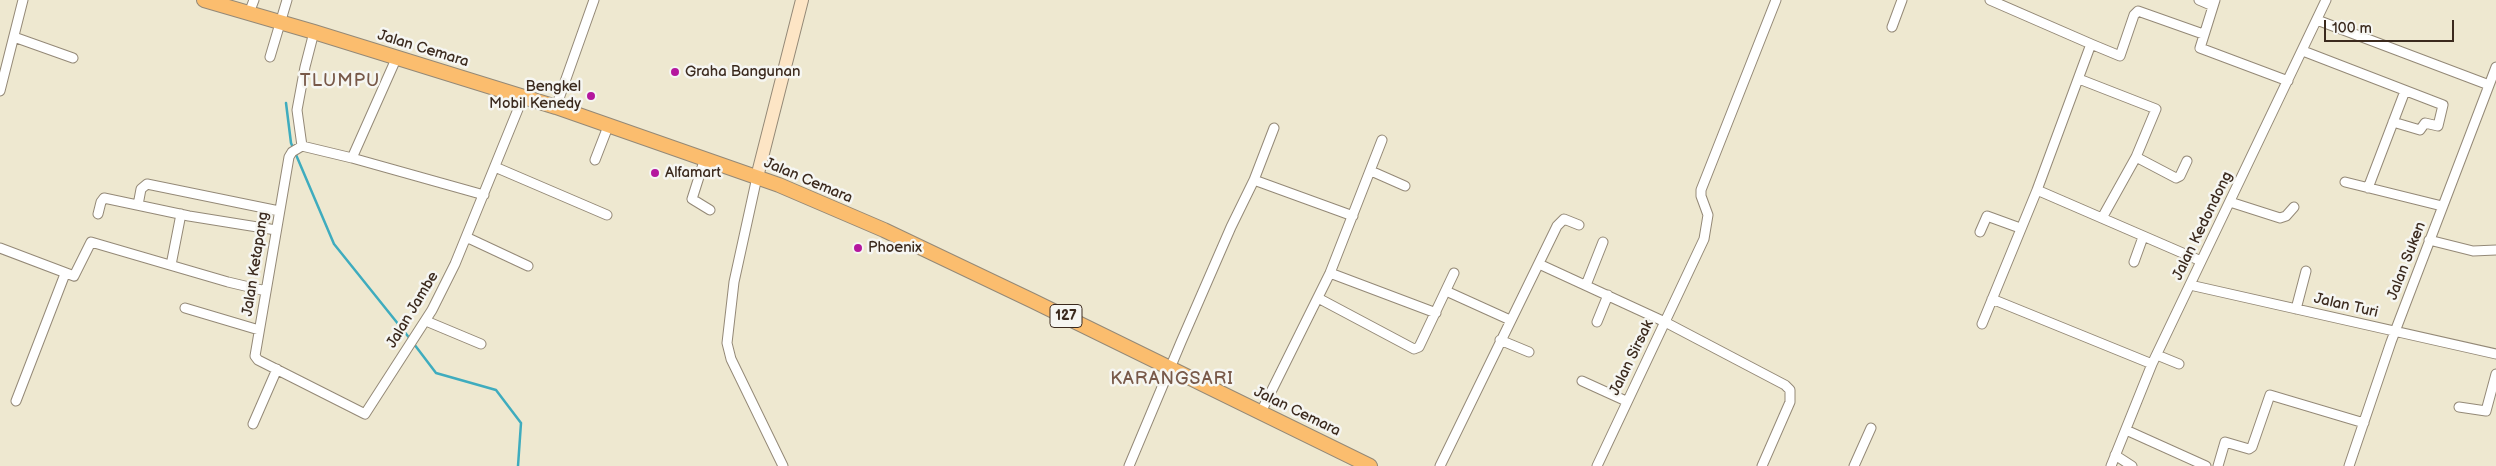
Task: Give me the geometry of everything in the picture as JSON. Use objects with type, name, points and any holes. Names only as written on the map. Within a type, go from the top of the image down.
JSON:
[{"type":"main road","name":"Jalan Cemara","points":[[204,0],[556,107],[757,177],[884,230],[1170,367],[1370,466]]},
{"type":"main road","points":[[757,177],[802,0]]},
{"type":"street","points":[[2,84],[23,0]]},
{"type":"street","points":[[249,14],[254,0]]},
{"type":"street","points":[[270,57],[287,0]]},
{"type":"street","points":[[556,107],[594,0]]},
{"type":"street","name":"Jalan Sirsak","points":[[1596,466],[1694,262],[1708,223],[1701,190],[1776,0]]},
{"type":"street","points":[[1892,27],[1902,0]]},
{"type":"street","points":[[2199,0],[2214,3],[2200,45],[2202,50],[2288,81]]},
{"type":"street","name":"Jalan Kedondong","points":[[2113,460],[2152,364],[2326,0]]},
{"type":"street","points":[[1995,1],[2120,56],[2134,16],[2138,11],[2203,34]]},
{"type":"street","points":[[2316,20],[2489,85]]},
{"type":"street","points":[[314,32],[297,110],[298,148],[352,158],[484,195]]},
{"type":"street","points":[[14,37],[73,58]]},
{"type":"street","points":[[1982,324],[2037,190],[2091,44]]},
{"type":"street","points":[[2303,51],[2443,105],[2439,124],[2425,123],[2420,130],[2393,122]]},
{"type":"street","points":[[352,158],[396,59]]},
{"type":"street","name":"Jalan Suken","points":[[2349,466],[2395,331],[2496,67]]},
{"type":"street","points":[[2078,79],[2156,108],[2136,157],[2102,218]]},
{"type":"street","points":[[2368,188],[2405,91]]},
{"type":"street","name":"Jalan Jambe","points":[[277,369],[365,414],[407,347],[426,321],[466,237],[524,97]]},
{"type":"street","points":[[595,160],[609,124]]},
{"type":"street","points":[[1129,466],[1231,227],[1254,180],[1274,128]]},
{"type":"street","points":[[1260,412],[1293,343],[1330,273],[1382,140]]},
{"type":"street","name":"Jalan Ketapang","points":[[277,369],[258,360],[256,356],[279,211],[298,148]]},
{"type":"street","points":[[2136,157],[2176,178],[2180,176],[2187,161]]},
{"type":"street","points":[[705,158],[692,199],[710,210]]},
{"type":"street","points":[[495,167],[607,215]]},
{"type":"street","points":[[1371,171],[1405,186]]},
{"type":"street","points":[[757,177],[734,282],[727,343],[731,359],[783,466]]},
{"type":"street","points":[[1254,180],[1353,216]]},
{"type":"street","points":[[2345,182],[2442,206]]},
{"type":"street","points":[[138,205],[141,189],[146,184],[279,211]]},
{"type":"street","points":[[2037,190],[2143,237],[2201,260]]},
{"type":"street","points":[[98,214],[104,198],[181,214],[276,230]]},
{"type":"street","points":[[2230,202],[2280,218],[2286,216],[2294,207]]},
{"type":"street","points":[[172,265],[181,214]]},
{"type":"street","points":[[1980,232],[1987,216],[2020,228]]},
{"type":"street","points":[[1440,466],[1500,340],[1560,221],[1564,219],[1579,225]]},
{"type":"street","points":[[466,237],[528,266]]},
{"type":"street","points":[[2134,262],[2143,237]]},
{"type":"street","points":[[2429,240],[2473,251],[2496,250]]},
{"type":"street","points":[[0,248],[65,274],[76,275],[91,242],[266,291]]},
{"type":"street","points":[[1586,285],[1602,242]]},
{"type":"street","points":[[1539,264],[1665,322],[1756,368],[1785,385],[1790,390],[1790,402],[1762,466]]},
{"type":"street","points":[[2296,309],[2306,270]]},
{"type":"street","points":[[1330,273],[1436,313]]},
{"type":"street","points":[[1318,298],[1412,350],[1419,346],[1454,273]]},
{"type":"street","points":[[16,401],[65,274]]},
{"type":"street","name":"Jalan Turi","points":[[2190,285],[2496,354]]},
{"type":"street","points":[[1446,290],[1510,320]]},
{"type":"street","points":[[1597,322],[1608,295]]},
{"type":"street","points":[[1992,299],[2152,364]]},
{"type":"street","points":[[185,308],[259,330]]},
{"type":"street","points":[[426,321],[481,344]]},
{"type":"street","points":[[1500,340],[1529,352]]},
{"type":"street","points":[[2157,355],[2179,364]]},
{"type":"street","points":[[254,424],[277,369]]},
{"type":"street","points":[[2459,407],[2486,411],[2496,374]]},
{"type":"street","points":[[1582,381],[1626,401]]},
{"type":"street","points":[[2218,466],[2225,442],[2248,449],[2252,447],[2270,396],[2364,423]]},
{"type":"street","points":[[1854,466],[1870,428]]},
{"type":"street","points":[[2126,430],[2206,466]]},
{"type":"street","points":[[2113,460],[2132,466]]},
{"type":"waterway","points":[[286,103],[291,143],[334,244],[411,340]]},
{"type":"waterway","points":[[414,344],[436,373],[496,390],[521,423],[518,466]]},
{"type":"place","name":"Graha Bangunan","points":[[675,72]]},
{"type":"place","name":"Bengkel Mobil Kenedy","points":[[591,96]]},
{"type":"place","name":"Alfamart","points":[[655,173]]},
{"type":"place","name":"Phoenix","points":[[858,248]]},
{"type":"district","name":"TLUMPU","points":[[340,81]]},
{"type":"district","name":"KARANGSARI","points":[[1172,379]]}]
